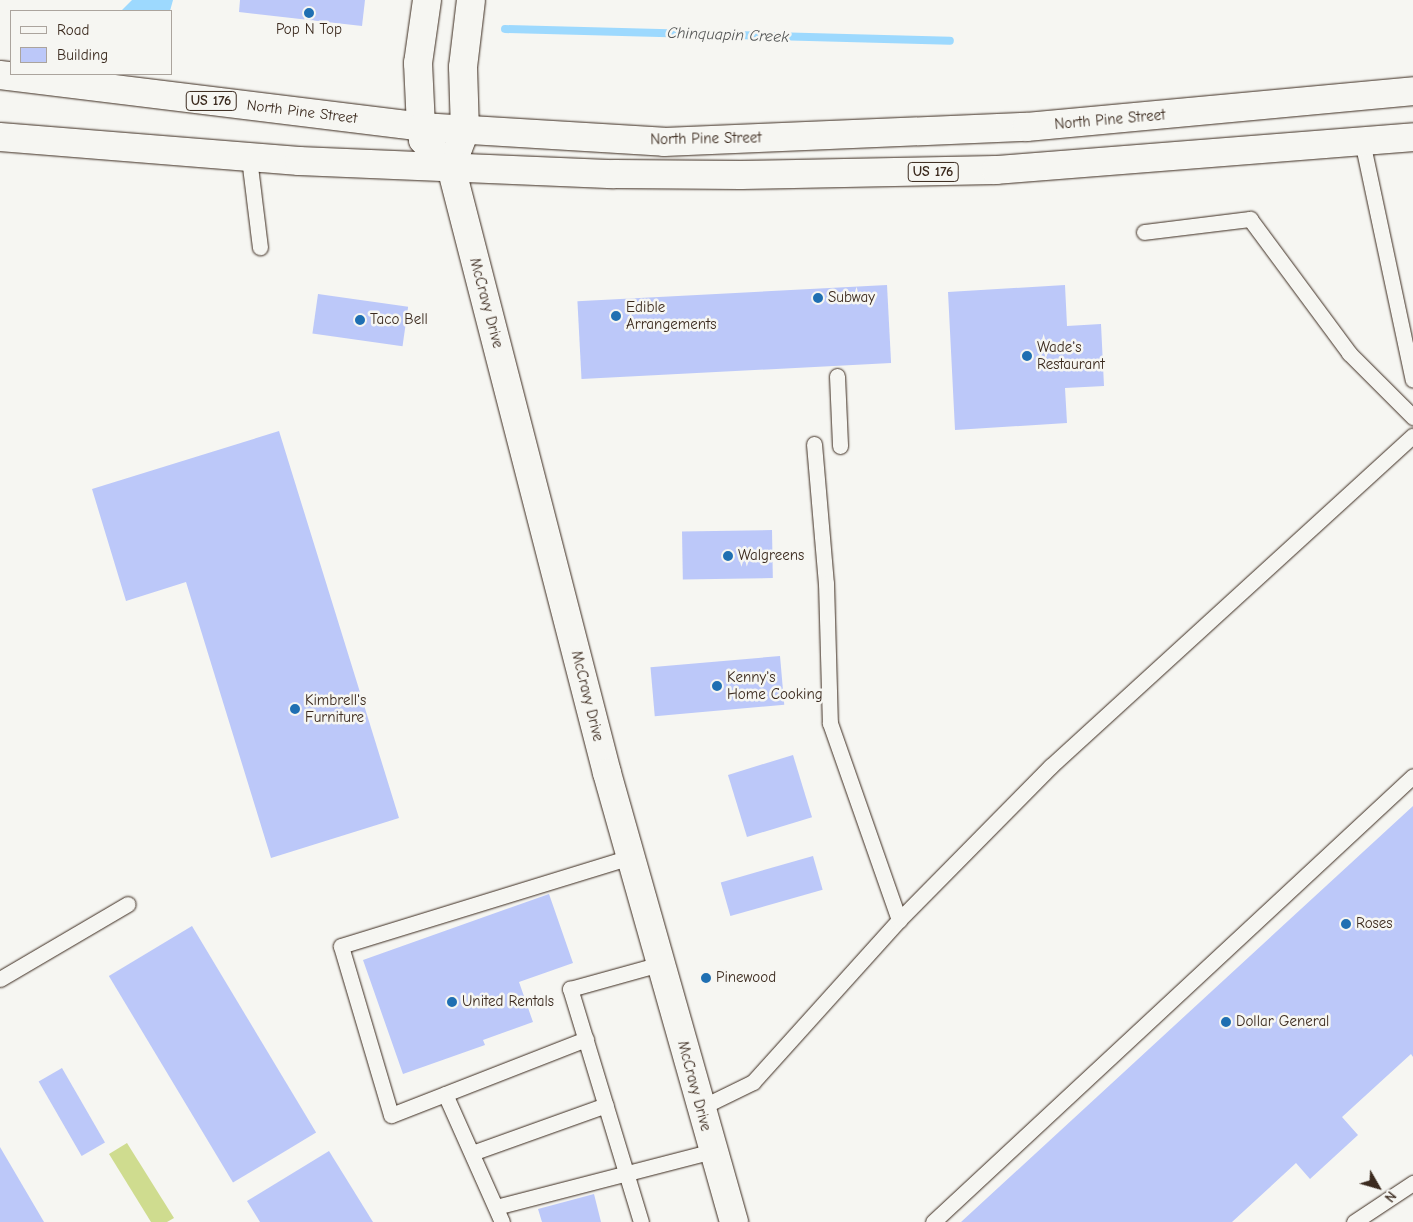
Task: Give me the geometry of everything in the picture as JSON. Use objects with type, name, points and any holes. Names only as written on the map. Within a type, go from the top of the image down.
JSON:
[{"type":"main road","points":[[427,0],[418,63],[421,127],[423,140],[451,167],[465,131],[463,67],[471,0]]},
{"type":"main road","name":"North Pine Street","points":[[0,75],[421,127],[664,142],[1007,128],[1413,91]]},
{"type":"main road","name":"US 176","points":[[0,137],[249,158],[451,167],[741,175],[957,172],[1413,137]]},
{"type":"main road","name":"McCravy Drive","points":[[451,167],[630,857],[712,1151],[734,1222]]},
{"type":"lane","points":[[1362,141],[1413,380]]},
{"type":"lane","points":[[249,158],[260,247]]},
{"type":"lane","points":[[1144,232],[1250,219],[1349,353],[1413,417]]},
{"type":"lane","points":[[837,376],[840,446]]},
{"type":"lane","points":[[700,1108],[753,1082],[899,920],[1051,766],[1413,436]]},
{"type":"lane","points":[[814,444],[826,583],[830,723],[899,920]]},
{"type":"lane","points":[[932,1222],[1413,776]]},
{"type":"lane","points":[[586,1039],[390,1115],[340,946],[630,857]]},
{"type":"lane","points":[[0,979],[128,904]]},
{"type":"lane","points":[[641,1222],[570,989],[660,964]]},
{"type":"lane","points":[[445,1094],[502,1222]]},
{"type":"lane","points":[[472,1153],[606,1105]]},
{"type":"lane","points":[[496,1208],[712,1151]]},
{"type":"lane","points":[[1354,1222],[1413,1183]]},
{"type":"green space","points":[[127,1143],[174,1218],[167,1222],[151,1222],[109,1154]]},
{"type":"water","points":[[132,0],[173,0],[170,10],[122,10]]},
{"type":"building","name":"Pop N Top","points":[[240,0],[365,0],[362,26],[239,12]]},
{"type":"building","points":[[887,285],[891,363],[582,379],[577,301]]},
{"type":"building","name":"Wade's Restaurant","points":[[1065,285],[1067,326],[1101,324],[1104,386],[1065,388],[1067,423],[955,430],[948,292]]},
{"type":"building","name":"Taco Bell","points":[[318,294],[408,307],[403,346],[312,334]]},
{"type":"building","name":"Kimbrell's Furniture","points":[[279,431],[399,818],[271,858],[186,582],[126,601],[92,489]]},
{"type":"building","name":"Walgreens","points":[[772,530],[773,578],[683,580],[682,532]]},
{"type":"building","name":"Kenny's Home Cooking","points":[[780,656],[784,705],[655,716],[650,667]]},
{"type":"building","points":[[793,755],[812,817],[747,837],[728,775]]},
{"type":"building","points":[[1413,806],[1413,1057],[1411,1054],[1342,1117],[1358,1135],[1310,1179],[1296,1163],[1232,1222],[961,1222]]},
{"type":"building","points":[[813,856],[823,890],[730,916],[721,882]]},
{"type":"building","name":"United Rentals","points":[[549,894],[573,963],[519,982],[533,1022],[483,1040],[485,1045],[403,1074],[363,960]]},
{"type":"building","points":[[192,926],[316,1133],[233,1183],[109,976]]},
{"type":"building","points":[[62,1068],[105,1142],[82,1156],[39,1082]]},
{"type":"building","points":[[0,1147],[44,1222],[0,1222]]},
{"type":"building","points":[[329,1151],[373,1222],[260,1222],[247,1201]]},
{"type":"building","points":[[594,1194],[601,1222],[542,1222],[538,1209]]},
{"type":"waterway","name":"Chinquapin Creek","points":[[505,29],[950,41]]},
{"type":"place","name":"Pop N Top","points":[[309,13]]},
{"type":"place","name":"Subway","points":[[818,298]]},
{"type":"place","name":"Edible Arrangements","points":[[616,316]]},
{"type":"place","name":"Taco Bell","points":[[360,320]]},
{"type":"place","name":"Wade's Restaurant","points":[[1027,356]]},
{"type":"place","name":"Walgreens","points":[[728,556]]},
{"type":"place","name":"Kenny's Home Cooking","points":[[717,686]]},
{"type":"place","name":"Kimbrell's Furniture","points":[[295,709]]},
{"type":"place","name":"Roses","points":[[1346,924]]},
{"type":"place","name":"Pinewood","points":[[706,978]]},
{"type":"place","name":"United Rentals","points":[[452,1002]]},
{"type":"place","name":"Dollar General","points":[[1226,1022]]}]
